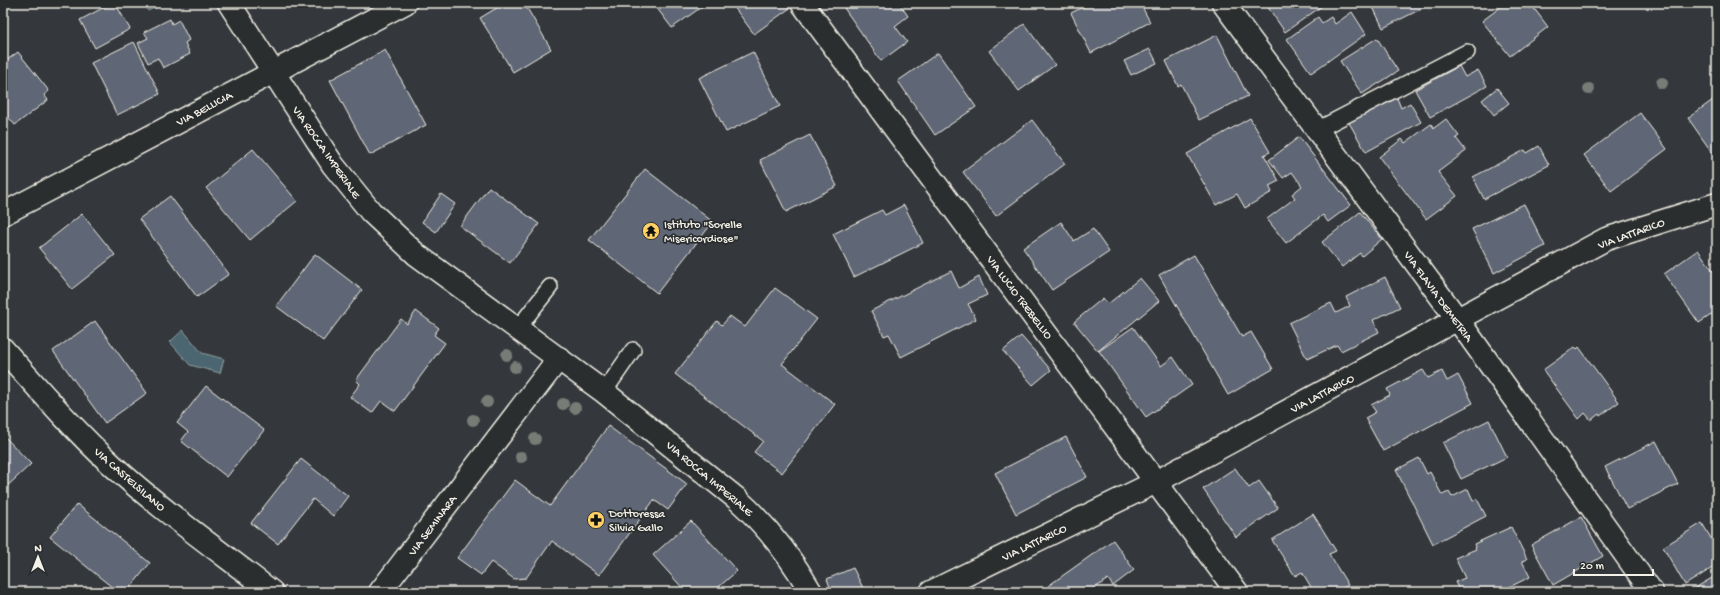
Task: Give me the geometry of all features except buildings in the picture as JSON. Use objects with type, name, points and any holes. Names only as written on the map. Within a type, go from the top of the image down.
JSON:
[{"type":"street","name":"VIA ROCCA IMPERIALE","points":[[229,3],[272,72],[344,181],[371,212],[417,255],[490,307],[648,425],[726,489],[755,516],[790,558],[811,592]]},
{"type":"street","name":"VIA BELLICIA","points":[[3,214],[405,3]]},
{"type":"street","name":"VIA FLAVIA DEMETRIA","points":[[1228,4],[1317,130],[1458,320],[1652,592]]},
{"type":"street","name":"VIA LUCIO TREBELLIO","points":[[808,5],[1237,592]]},
{"type":"street","name":"VIA LATTARICO","points":[[931,592],[1156,482],[1606,240],[1717,204]]},
{"type":"street","name":"VIA CASTELSILANO","points":[[3,349],[78,432],[110,464],[155,502],[272,592]]},
{"type":"street","name":"VIA SEMINARA","points":[[380,592],[559,358]]},
{"type":"lane","points":[[1317,130],[1467,52]]},
{"type":"lane","points":[[518,328],[550,287]]},
{"type":"lane","points":[[604,392],[632,350]]},
{"type":"water","points":[[144,3],[164,3],[148,11]]},
{"type":"water","points":[[183,330],[202,353],[224,359],[220,373],[190,365],[170,342]]},
{"type":"place","name":"Istituto \"Sorelle Misericordiose\"","points":[[651,231]]},
{"type":"place","name":"Dottoressa Silvia Gallo","points":[[596,520]]}]
